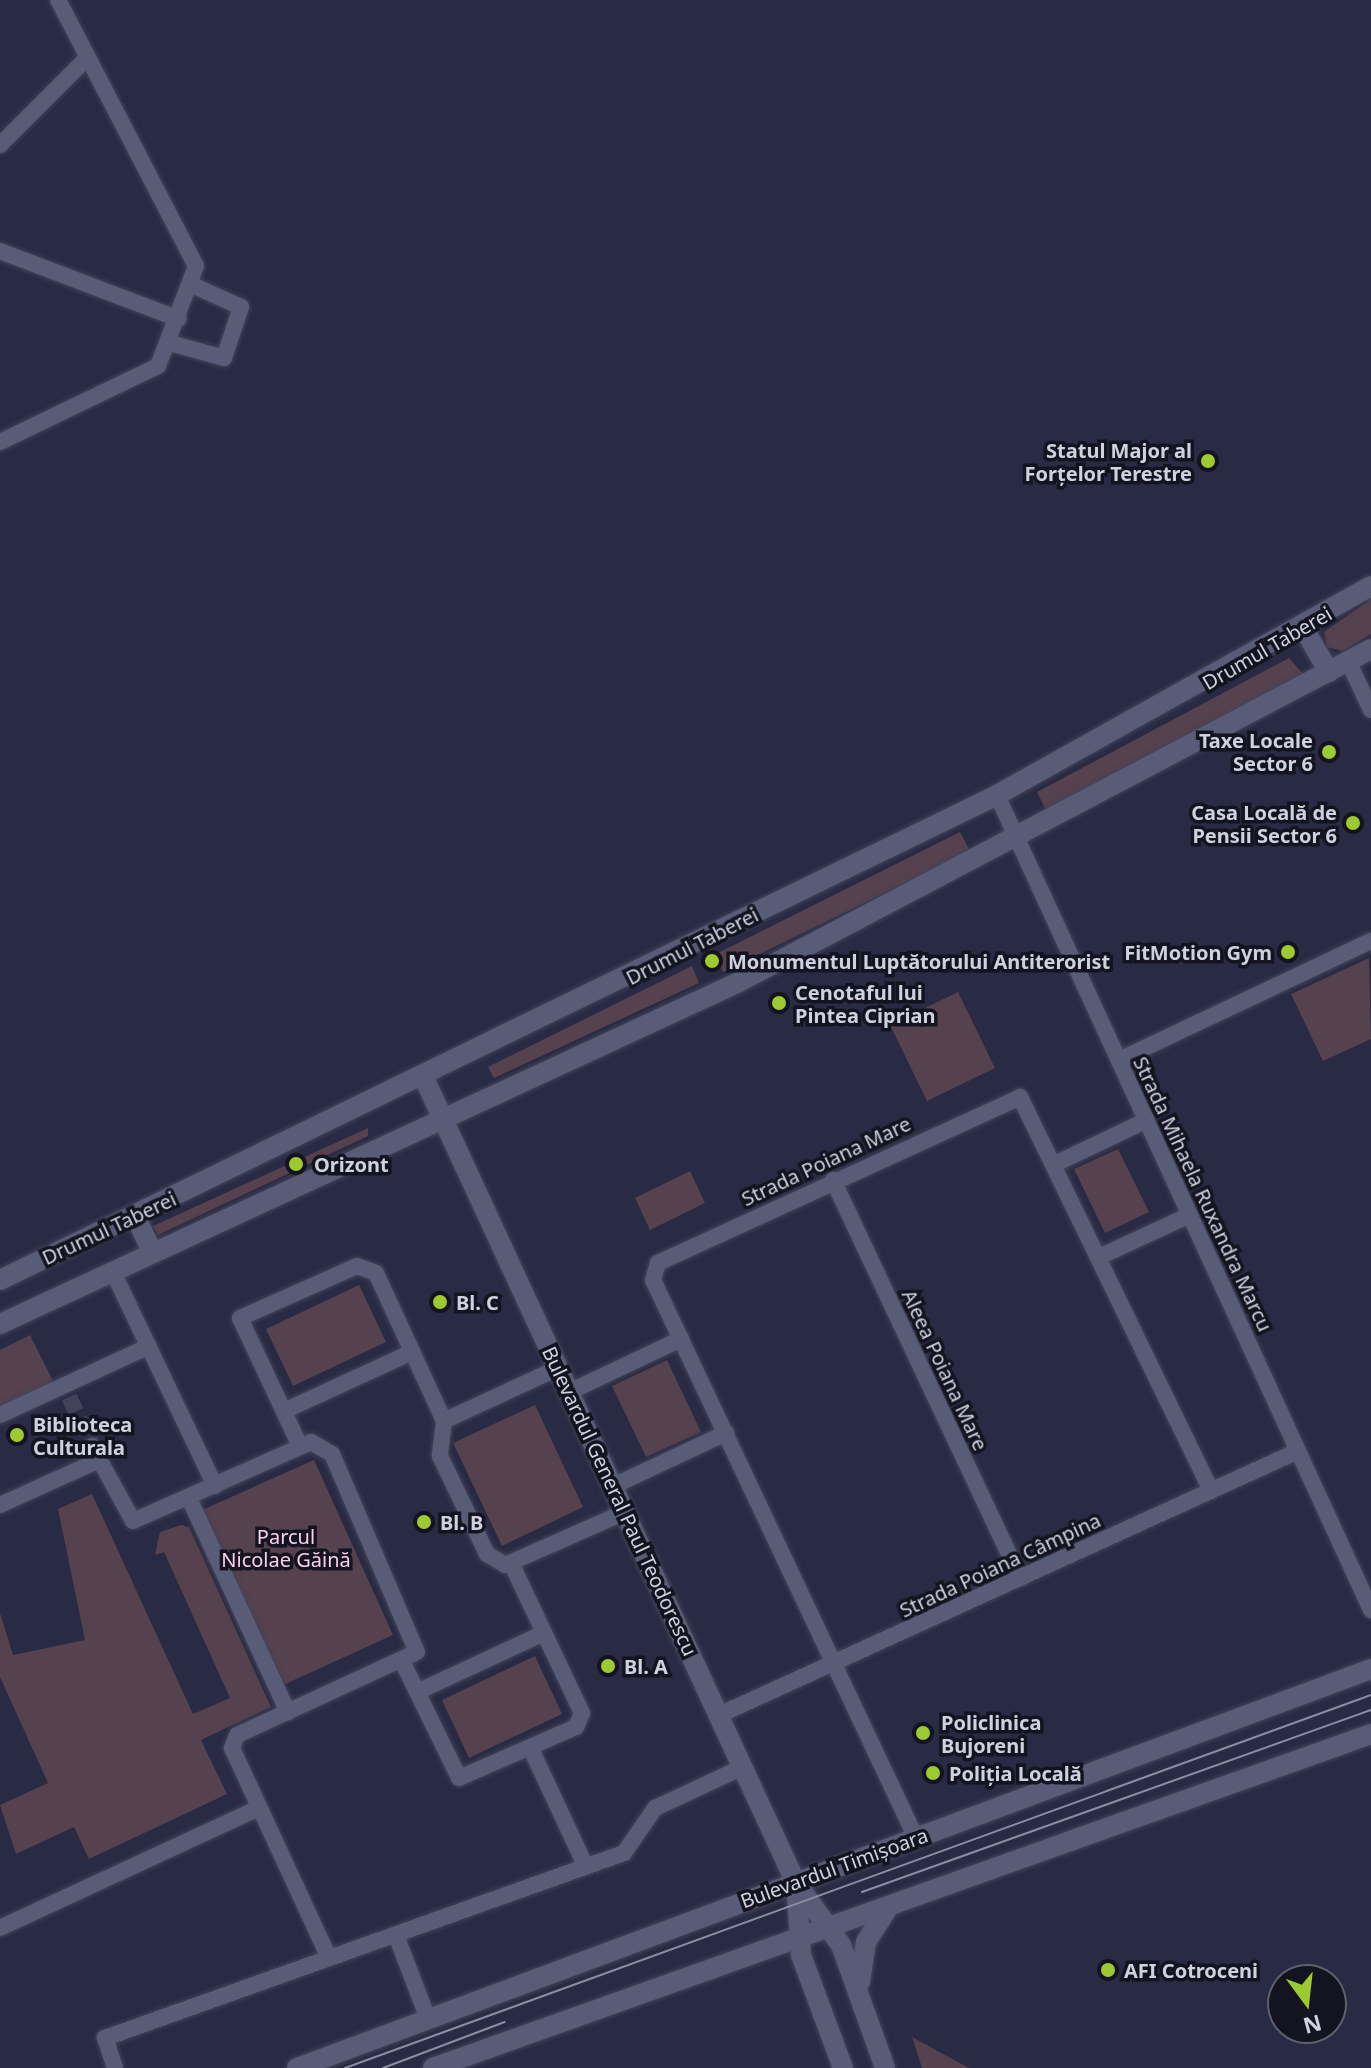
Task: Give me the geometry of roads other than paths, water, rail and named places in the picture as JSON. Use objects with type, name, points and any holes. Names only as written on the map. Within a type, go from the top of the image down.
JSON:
[{"type":"main road","name":"Drumul Taberei","points":[[0,1280],[424,1078],[997,795],[1304,629],[1371,586]]},
{"type":"main road","points":[[1304,629],[1329,672]]},
{"type":"main road","name":"Drumul Taberei","points":[[0,1324],[739,982],[1018,839],[1371,649]]},
{"type":"main road","name":"Bulevardul General Paul Teodorescu","points":[[424,1078],[796,1883],[830,1927],[860,1994],[885,2068]]},
{"type":"main road","points":[[135,1216],[153,1253]]},
{"type":"main road","name":"Bulevardul Timișoara","points":[[297,2068],[1371,1669]]},
{"type":"main road","points":[[433,2068],[1371,1734]]},
{"type":"main road","name":"Bulevardul General Paul Teodorescu","points":[[796,1883],[800,1937],[843,2068]]},
{"type":"main road","points":[[860,1994],[861,1955],[890,1906]]},
{"type":"street","points":[[0,442],[158,366],[170,343],[196,266],[58,0]]},
{"type":"street","points":[[1,142],[87,58]]},
{"type":"street","points":[[0,251],[179,319]]},
{"type":"street","points":[[170,343],[224,358],[241,307],[192,285]]},
{"type":"street","points":[[1349,663],[1371,710]]},
{"type":"street","name":"Strada Mihaela Ruxandra Marcu","points":[[997,795],[1371,1610]]},
{"type":"street","points":[[1119,1060],[1371,941]]},
{"type":"street","name":"Strada Poiana Mare","points":[[916,1838],[653,1280],[658,1263],[1013,1096],[1026,1103],[1211,1491]]},
{"type":"street","points":[[1055,1164],[1147,1120]]},
{"type":"street","name":"Aleea Poiana Mare","points":[[833,1180],[1020,1578]]},
{"type":"street","points":[[1099,1257],[1190,1215]]},
{"type":"street","points":[[300,1446],[240,1318],[349,1268],[371,1269],[444,1421],[440,1456],[487,1554],[512,1565],[582,1720],[531,1749],[459,1778],[402,1661]]},
{"type":"street","points":[[113,1272],[215,1486]]},
{"type":"street","points":[[569,1392],[681,1339]]},
{"type":"street","points":[[0,1415],[66,1391],[149,1346]]},
{"type":"street","points":[[284,1411],[412,1352]]},
{"type":"street","points":[[444,1421],[558,1368]]},
{"type":"street","points":[[613,1486],[726,1433]]},
{"type":"street","points":[[0,1505],[96,1453],[128,1520],[189,1498],[300,1446],[320,1443],[332,1454],[418,1641],[417,1652],[288,1712],[232,1744],[329,1958]]},
{"type":"street","name":"Strada Poiana Câmpina","points":[[719,1715],[1298,1451]]},
{"type":"street","points":[[189,1498],[288,1712]]},
{"type":"street","points":[[512,1565],[625,1512]]},
{"type":"street","points":[[417,1692],[544,1633]]},
{"type":"street","points":[[531,1749],[586,1867]]},
{"type":"street","points":[[115,2068],[105,2038],[628,1851],[661,1804],[743,1767]]},
{"type":"street","points":[[0,1928],[259,1808]]},
{"type":"street","points":[[396,1935],[428,2019]]},
{"type":"tunnel","points":[[69,1397],[92,1446]]},
{"type":"tram line","points":[[345,2068],[1371,1695]]},
{"type":"tram line","points":[[862,1892],[1371,1710]]},
{"type":"tram line","points":[[383,2068],[505,2022]]},
{"type":"place","name":"Statul Major al Forțelor Terestre","points":[[1208,461]]},
{"type":"place","name":"Taxe Locale Sector 6","points":[[1329,752]]},
{"type":"place","name":"Casa Locală de Pensii Sector 6","points":[[1353,823]]},
{"type":"place","name":"FitMotion Gym","points":[[1288,952]]},
{"type":"place","name":"Monumentul Luptătorului Antiterorist","points":[[712,961]]},
{"type":"place","name":"Cenotaful lui Pintea Ciprian","points":[[779,1003]]},
{"type":"place","name":"Orizont","points":[[296,1164]]},
{"type":"place","name":"Bl. C","points":[[440,1302]]},
{"type":"place","name":"Biblioteca Culturala","points":[[17,1435]]},
{"type":"place","name":"Bl. B","points":[[424,1522]]},
{"type":"place","name":"Bl. A","points":[[608,1666]]},
{"type":"place","name":"Policlinica Bujoreni","points":[[923,1733]]},
{"type":"place","name":"Poliția Locală","points":[[933,1773]]},
{"type":"place","name":"AFI Cotroceni","points":[[1108,1970]]},
{"type":"park label","name":"Parcul Nicolae Găină","points":[[286,1548]]}]
